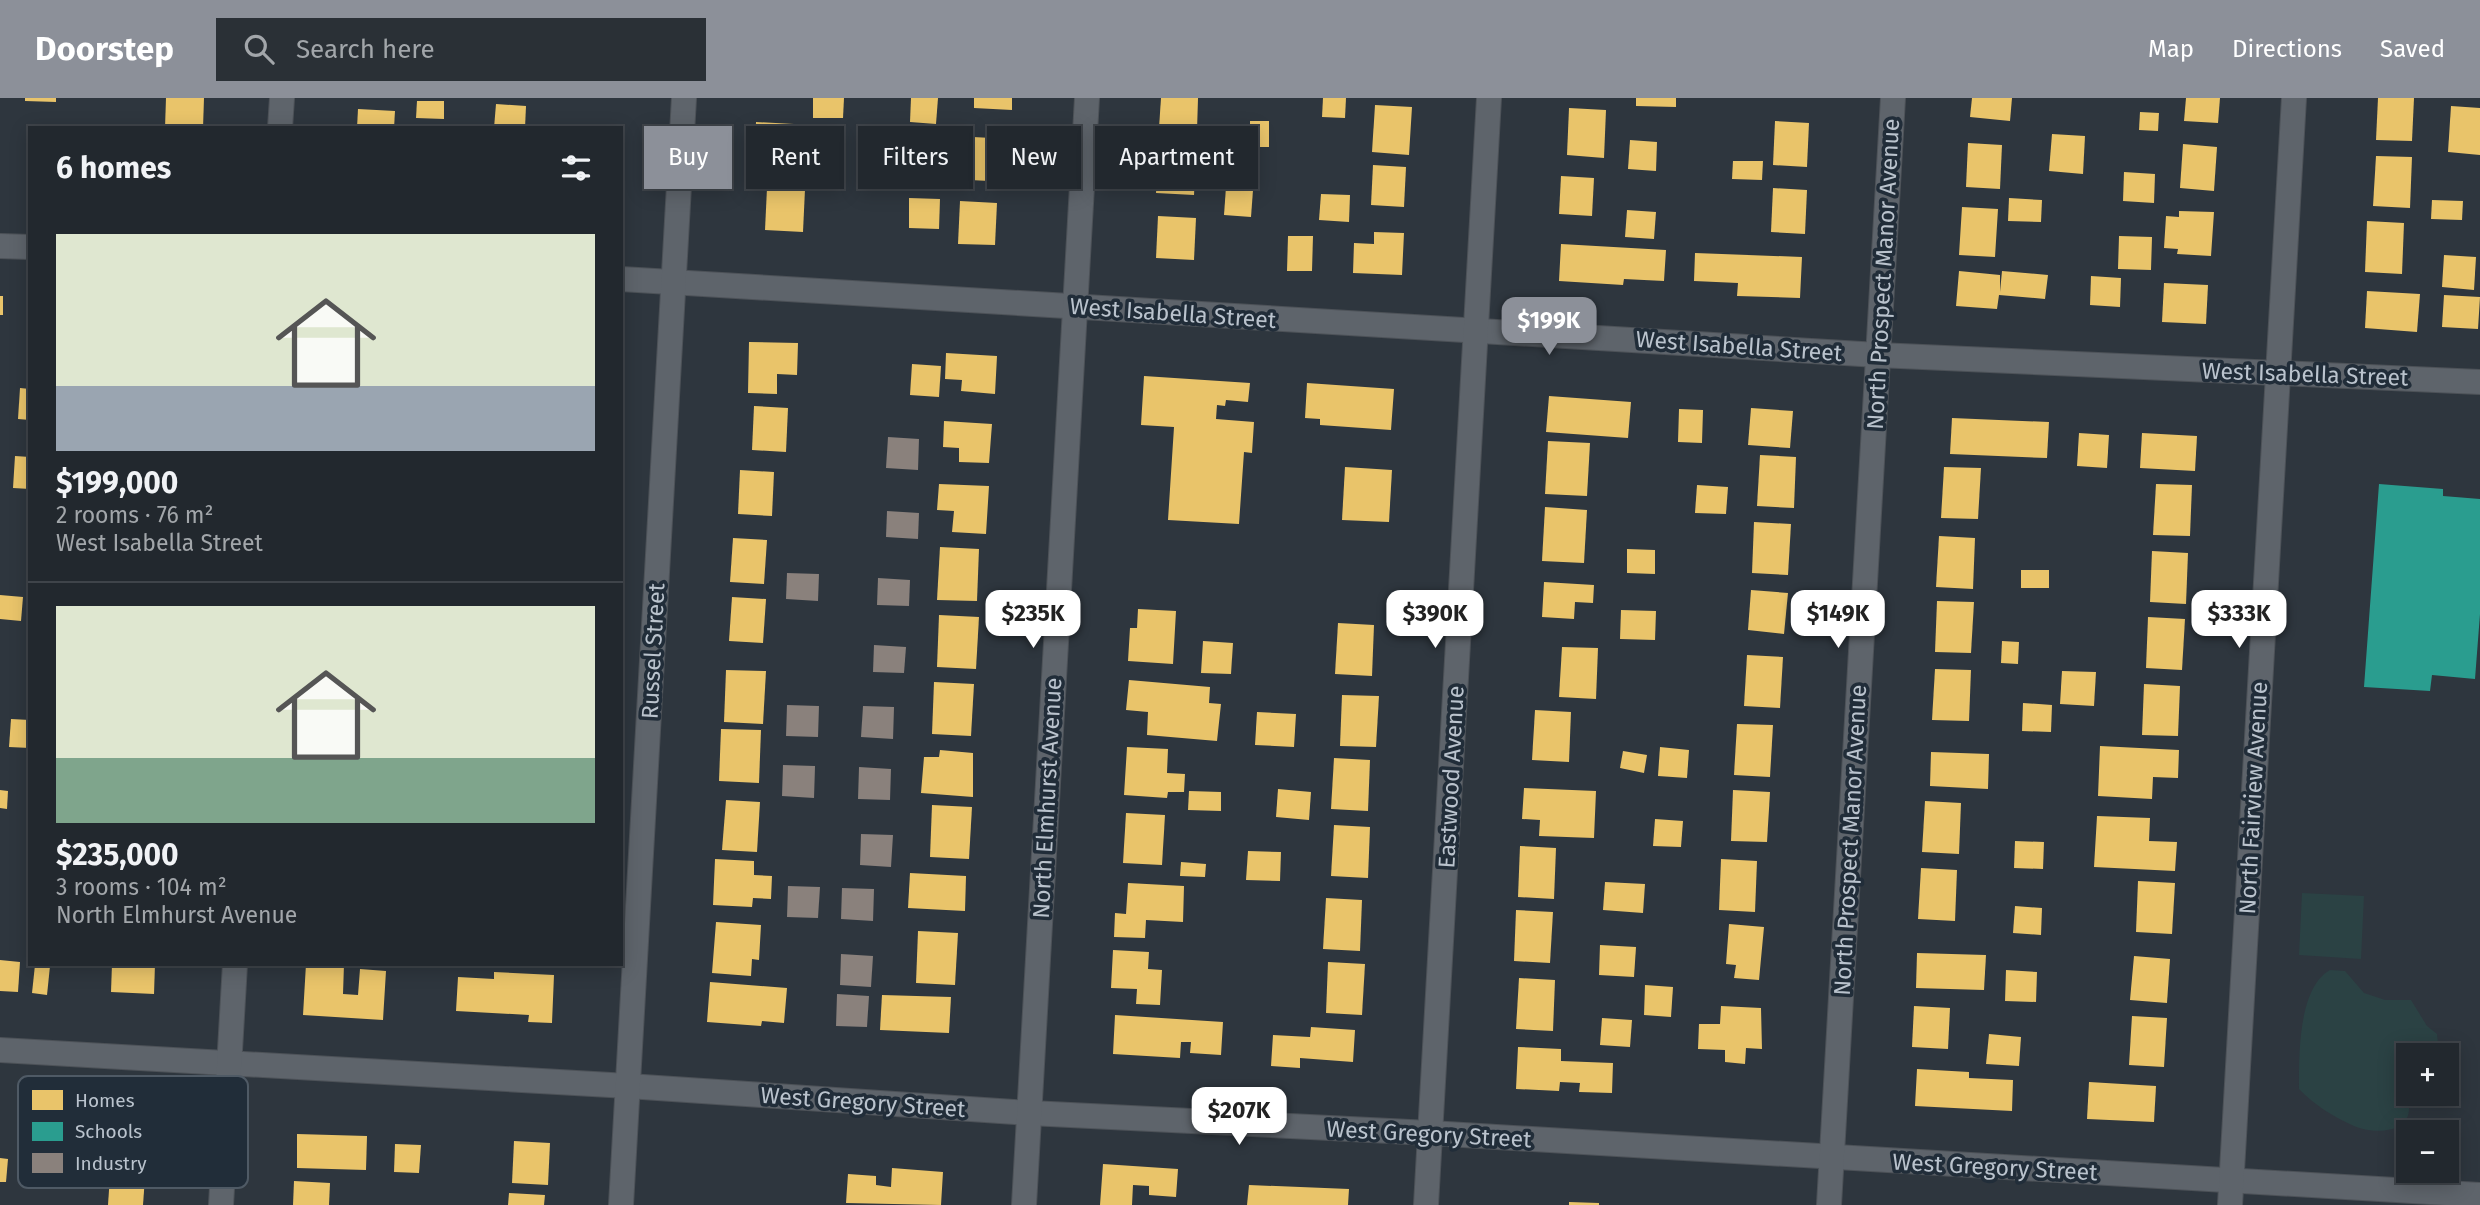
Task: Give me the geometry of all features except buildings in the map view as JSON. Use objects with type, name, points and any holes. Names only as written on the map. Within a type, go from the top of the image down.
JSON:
[{"type":"street","points":[[280,126],[282,98]]},
{"type":"street","name":"Russel Street","points":[[621,1205],[684,98]]},
{"type":"street","name":"North Elmhurst Avenue","points":[[1024,1205],[1087,98]]},
{"type":"street","name":"Eastwood Avenue","points":[[1426,1205],[1489,98]]},
{"type":"street","name":"North Prospect Manor Avenue","points":[[1829,1205],[1893,98]]},
{"type":"street","name":"North Fairview Avenue","points":[[2231,1193],[2294,98]]},
{"type":"street","points":[[0,246],[28,247]]},
{"type":"street","name":"West Isabella Street","points":[[623,279],[1878,355],[2480,382]]},
{"type":"street","points":[[228,1076],[235,966]]},
{"type":"street","name":"West Gregory Street","points":[[0,1050],[628,1086],[1030,1113],[1430,1133],[1832,1158],[2231,1193],[2480,1195]]},
{"type":"green space","points":[[2302,893],[2364,896],[2361,959],[2299,955]]},
{"type":"green space","points":[[2330,970],[2345,971],[2364,993],[2385,1000],[2411,1000],[2427,1026],[2437,1034],[2438,1043],[2396,1043],[2396,1106],[2409,1106],[2408,1116],[2405,1120],[2396,1120],[2396,1127],[2380,1131],[2354,1126],[2325,1110],[2299,1089],[2302,1024],[2312,991],[2319,979]]}]
